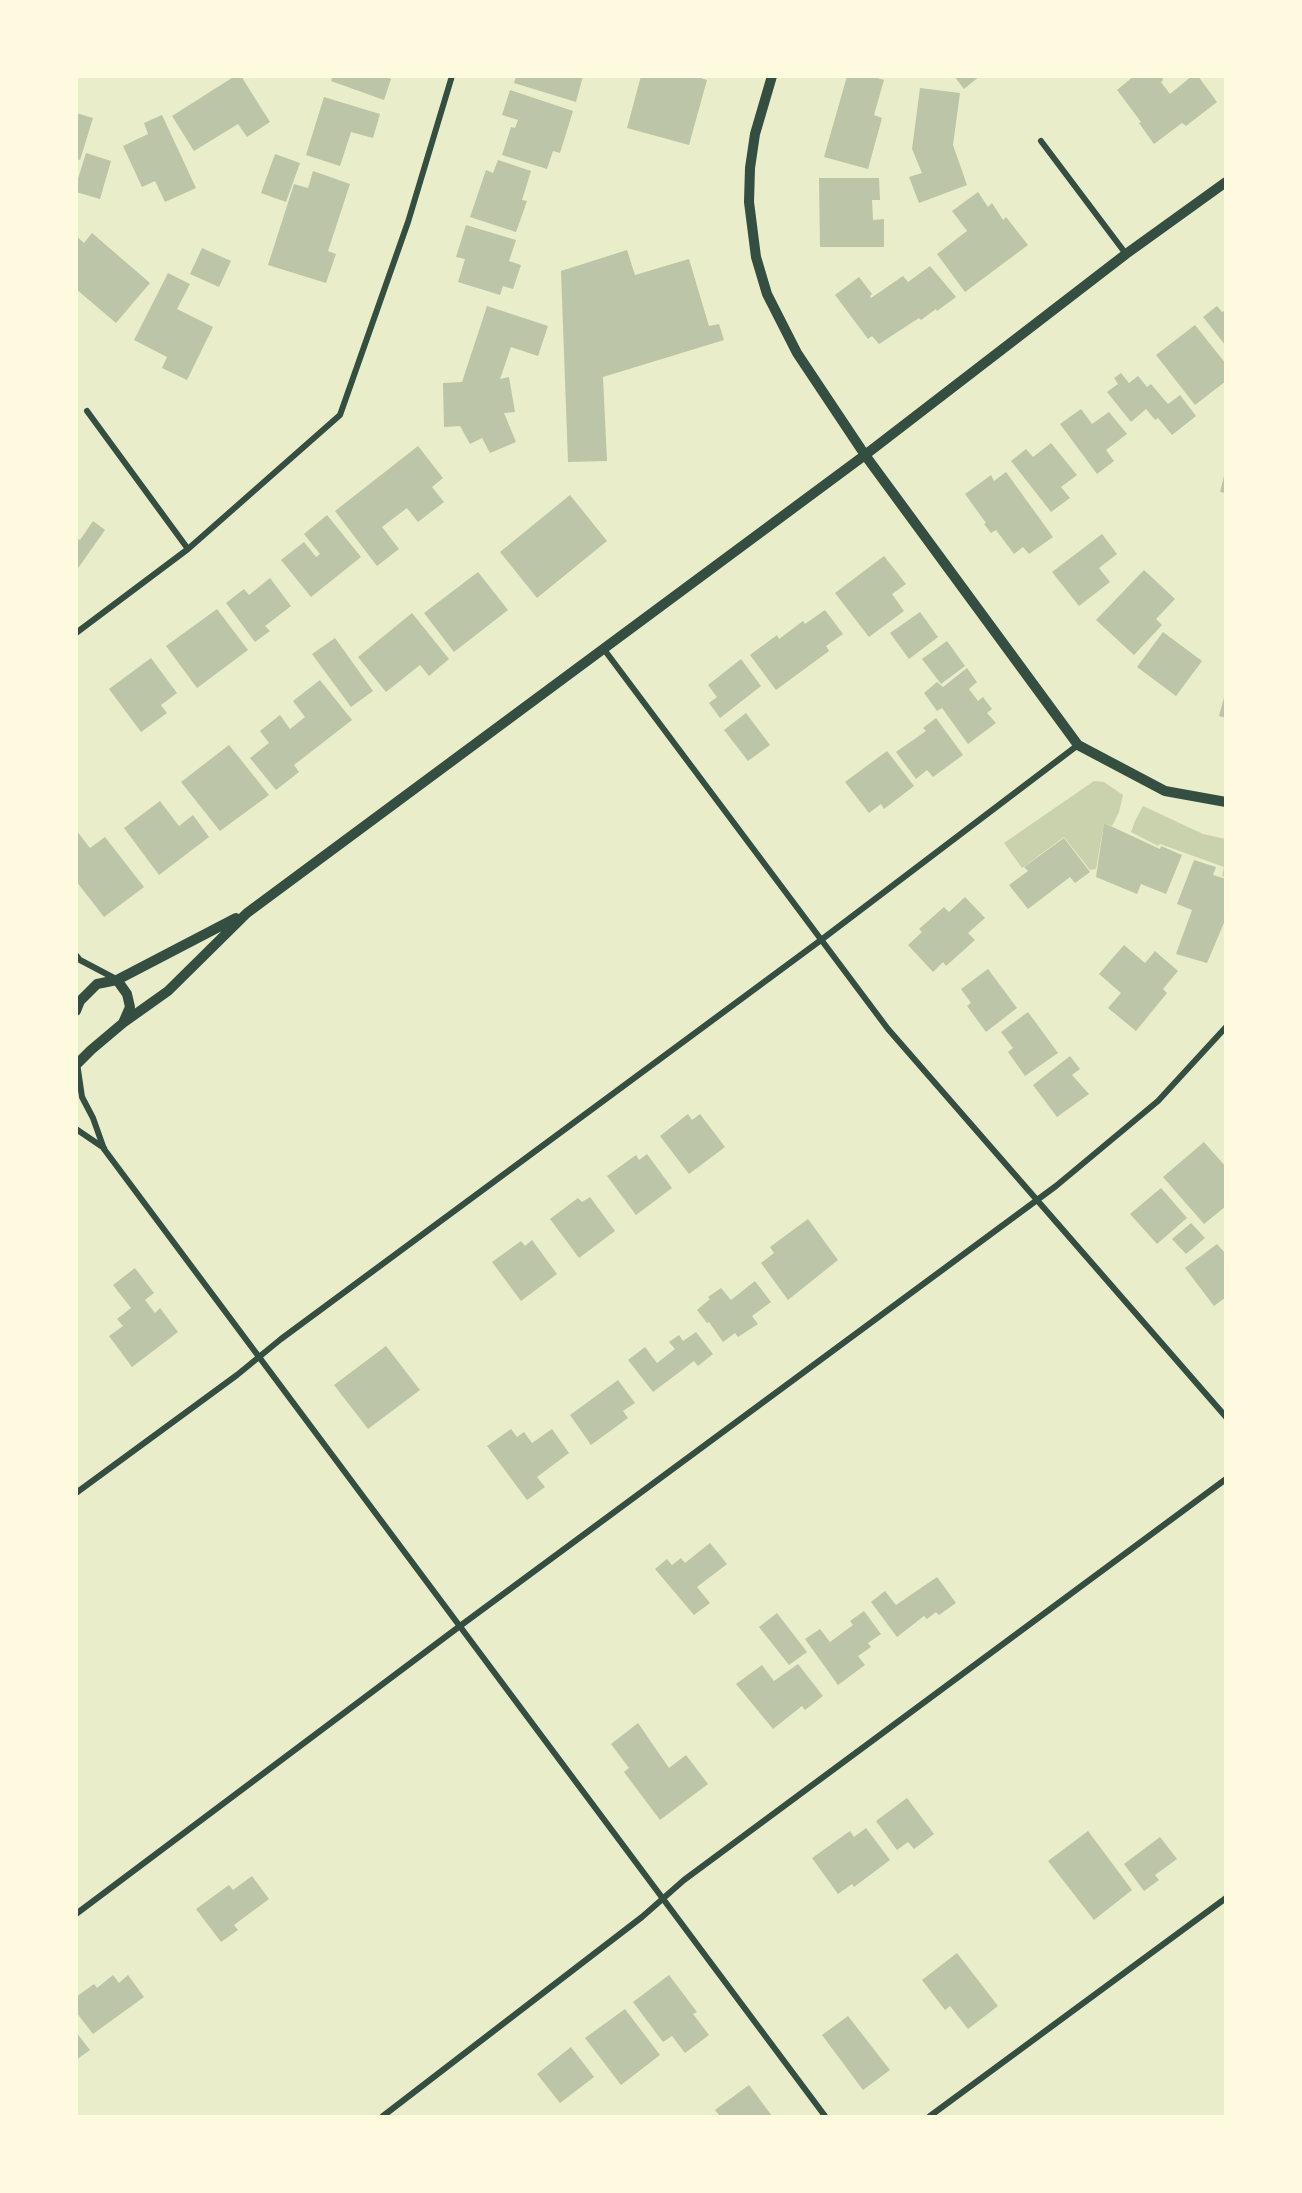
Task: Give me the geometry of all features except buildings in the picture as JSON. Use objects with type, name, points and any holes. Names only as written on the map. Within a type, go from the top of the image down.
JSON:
[{"type":"street","points":[[76,633],[188,549],[340,415],[408,222],[452,76]]},
{"type":"street","points":[[772,76],[755,134],[750,168],[749,202],[756,257],[767,294],[797,353],[865,455],[1078,745],[1165,791],[1226,802]]},
{"type":"street","points":[[1041,141],[1126,254]]},
{"type":"street","points":[[825,2116],[664,1897],[104,1149],[93,1118],[82,1097],[77,1064],[123,1023],[168,990],[247,913],[865,455],[1126,254],[1226,182]]},
{"type":"street","points":[[87,411],[188,549]]},
{"type":"street","points":[[603,647],[888,1029],[1226,1417]]},
{"type":"street","points":[[76,1493],[821,940],[1078,745]]},
{"type":"street","points":[[76,1011],[80,1001],[97,984],[117,980],[247,913]]},
{"type":"street","points":[[76,955],[80,960],[117,980],[128,994],[130,1007],[123,1023]]},
{"type":"street","points":[[76,1914],[460,1626],[1056,1186],[1158,1101],[1226,1027]]},
{"type":"street","points":[[76,1129],[104,1149]]},
{"type":"street","points":[[383,2116],[642,1917],[693,1873],[1226,1479]]},
{"type":"street","points":[[930,2116],[1226,1898]]},
{"type":"green space","points":[[1094,781],[1104,782],[1123,795],[1119,812],[1112,826],[1104,823],[1096,869],[1090,870],[1064,837],[1022,868],[1004,843]]},
{"type":"green space","points":[[1143,806],[1203,834],[1225,839],[1225,877],[1222,876],[1224,867],[1160,844],[1158,846],[1131,832]]}]
